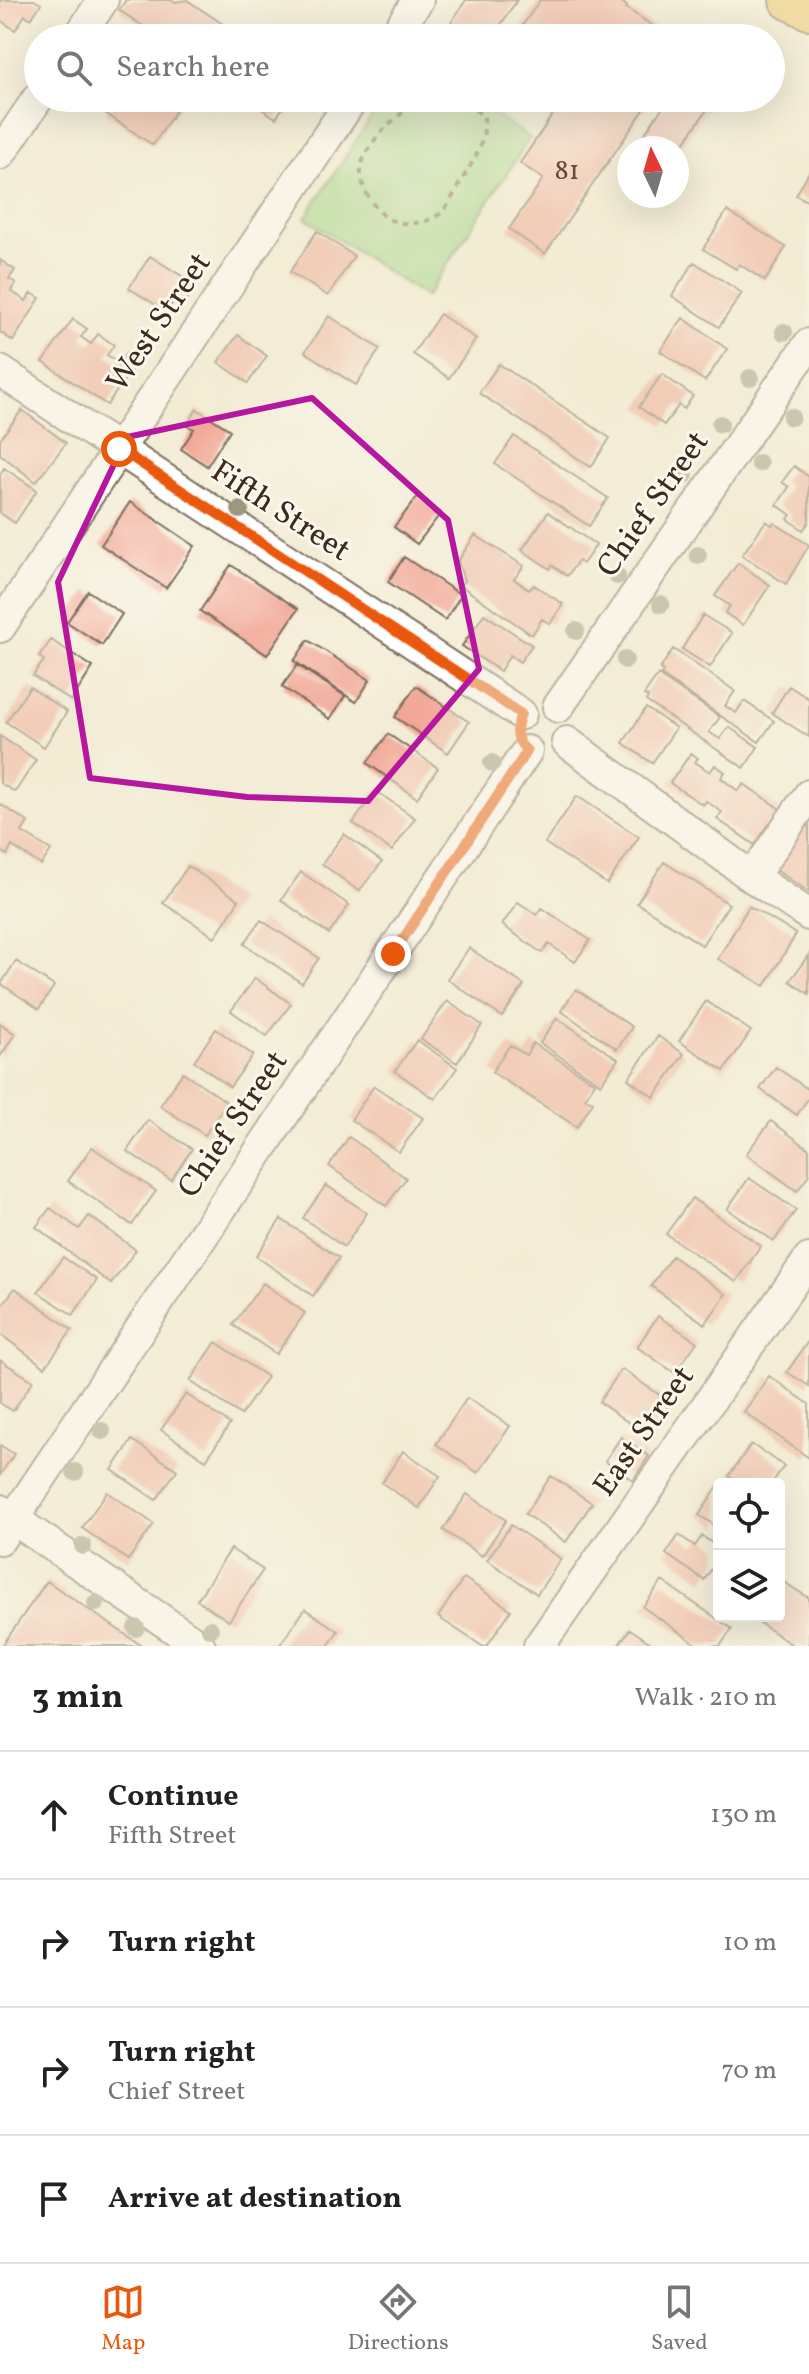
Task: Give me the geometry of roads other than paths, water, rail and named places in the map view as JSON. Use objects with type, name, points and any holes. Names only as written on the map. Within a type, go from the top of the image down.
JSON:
[{"type":"main road","points":[[789,0],[809,10]]},
{"type":"street","points":[[87,24],[103,0]]},
{"type":"street","points":[[402,24],[418,0]]},
{"type":"street","points":[[0,154],[28,112]]},
{"type":"street","name":"West Street","points":[[0,627],[344,112]]},
{"type":"street","name":"Chief Street","points":[[558,707],[809,344]]},
{"type":"street","name":"Fifth Street","points":[[0,371],[521,714]]},
{"type":"street","points":[[539,703],[558,707],[569,722],[567,742],[548,755],[527,751],[517,737],[516,726],[521,714],[539,703]]},
{"type":"street","points":[[567,742],[809,915]]},
{"type":"street","name":"Chief Street","points":[[5,1523],[527,751]]},
{"type":"street","points":[[752,877],[809,795]]},
{"type":"street","name":"East Street","points":[[539,1646],[809,1259]]},
{"type":"street","points":[[5,1523],[200,1646]]}]
